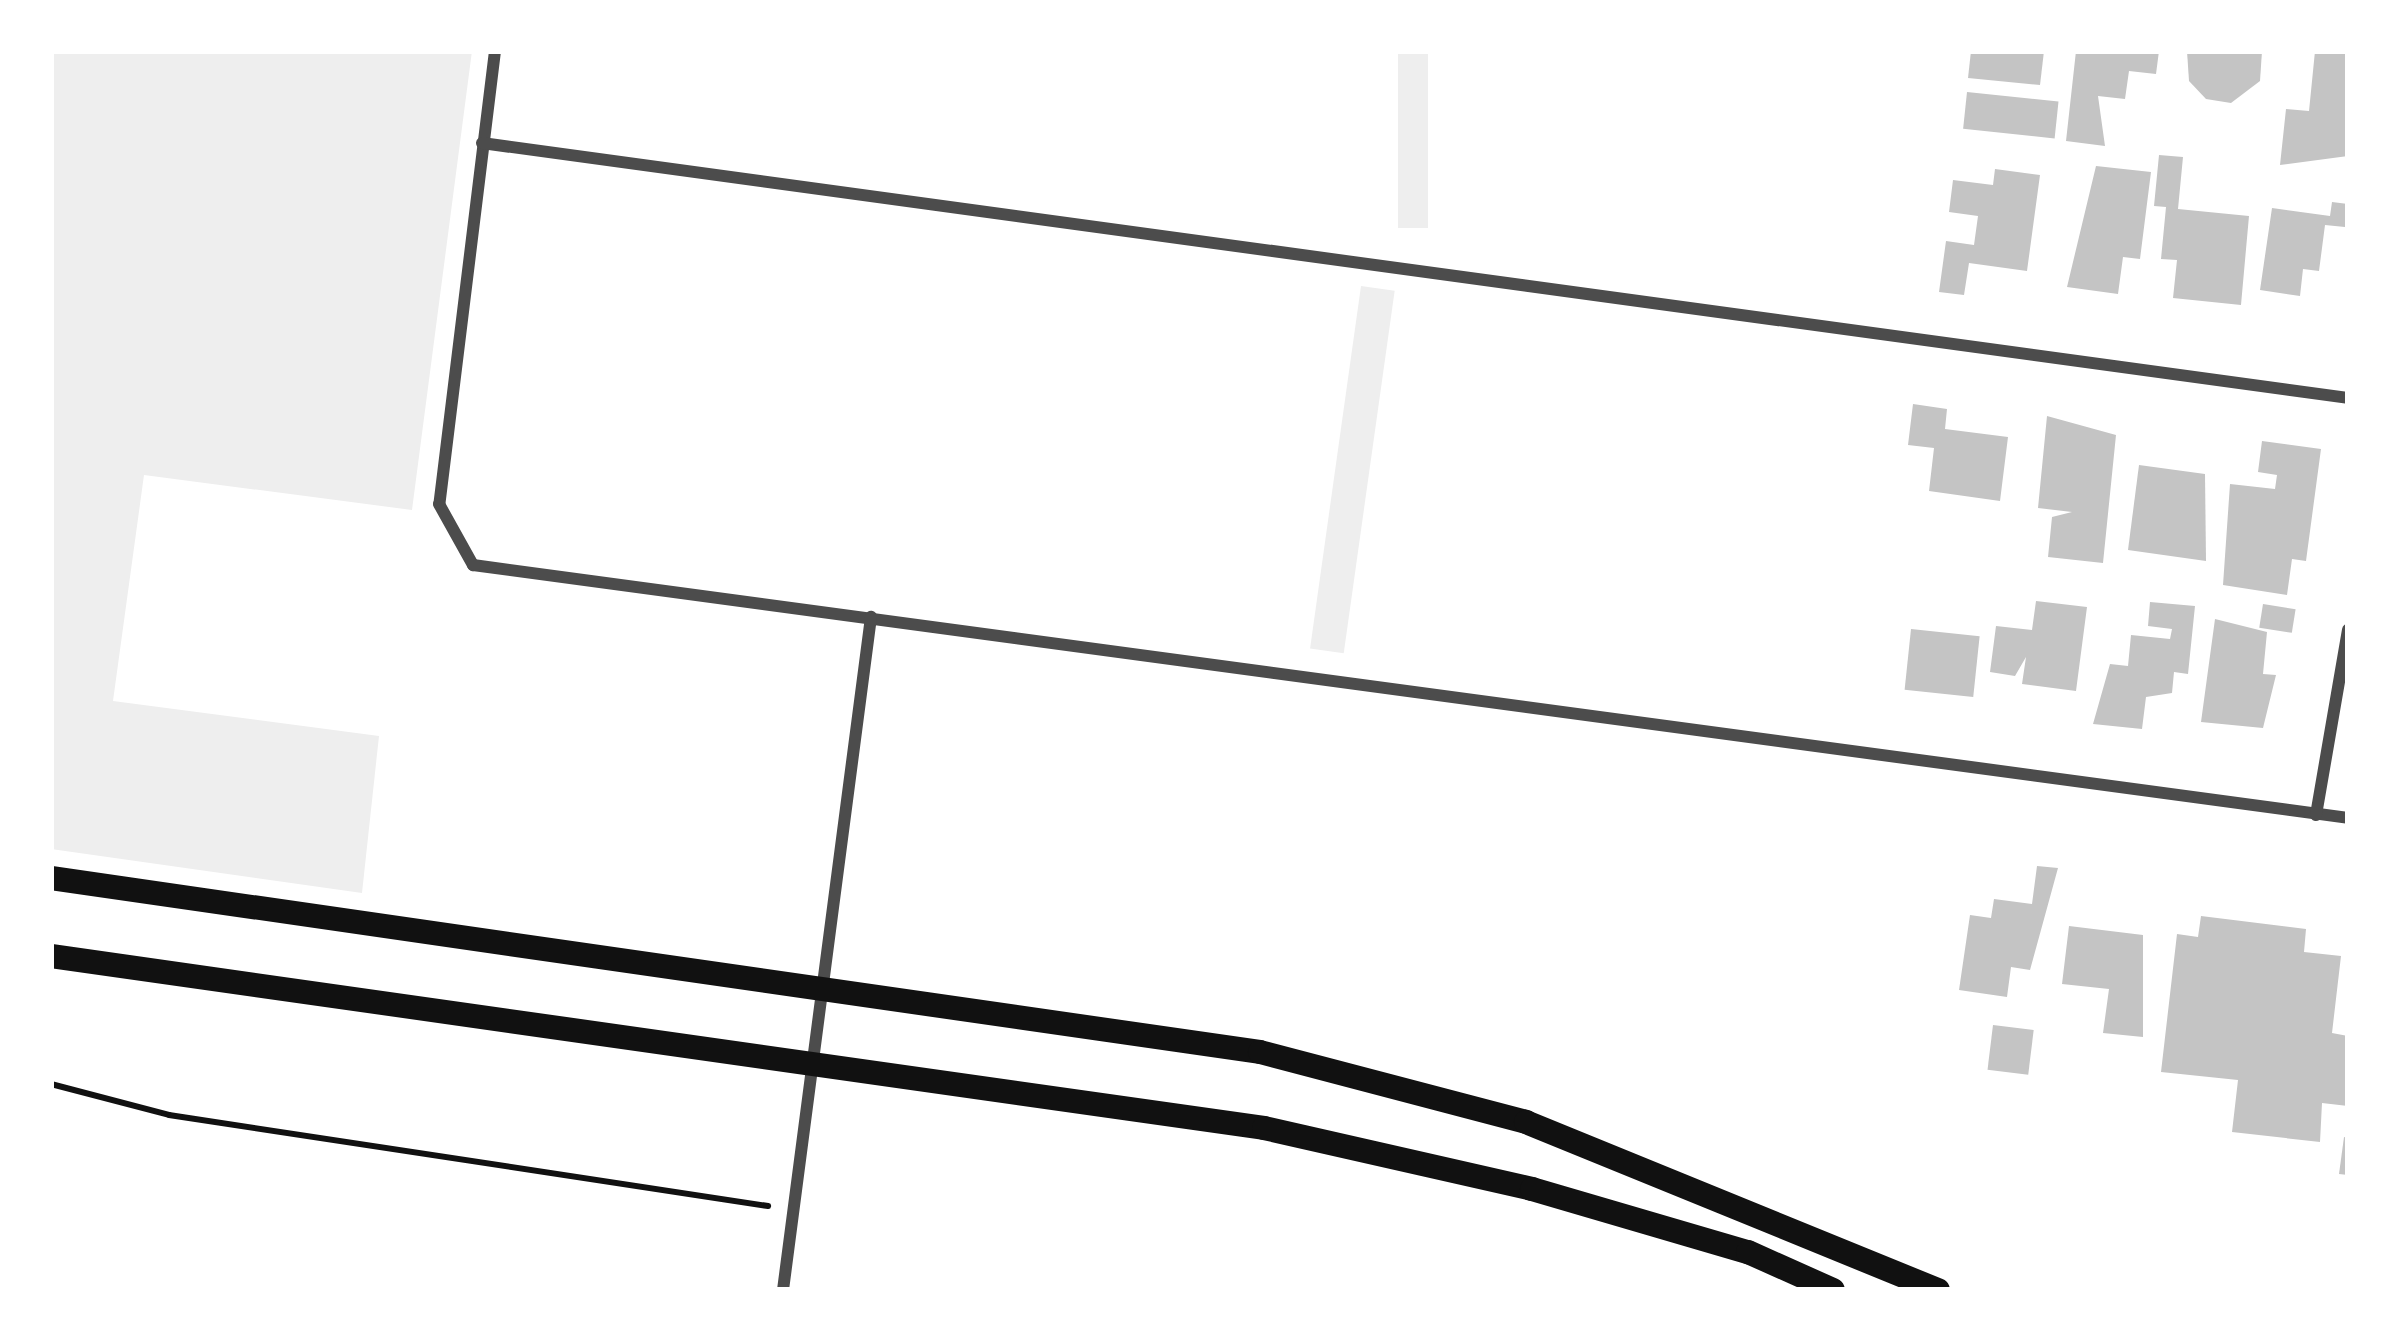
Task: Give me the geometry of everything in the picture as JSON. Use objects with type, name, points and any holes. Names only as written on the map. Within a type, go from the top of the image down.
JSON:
[{"type":"main road","points":[[51,878],[824,983],[1260,1052],[1406,1088],[1698,1187],[1938,1290]]},
{"type":"main road","points":[[51,956],[814,1069],[1285,1132],[1532,1189],[1748,1252],[1833,1290]]},
{"type":"street","points":[[495,51],[439,504],[450,536],[492,572],[872,617],[2348,818]]},
{"type":"street","points":[[482,143],[2348,398]]},
{"type":"street","points":[[784,1290],[872,617]]},
{"type":"street","points":[[2316,815],[2348,630]]},
{"type":"path","points":[[51,1084],[169,1115],[794,1210]]},
{"type":"shaded area","points":[[51,51],[472,51],[412,510],[144,475],[113,701],[379,736],[362,893],[51,849]]},
{"type":"shaded area","points":[[1398,51],[1428,51],[1428,228],[1398,228]]},
{"type":"shaded area","points":[[1361,286],[1395,291],[1344,653],[1310,648]]},
{"type":"building","points":[[1971,51],[2044,51],[2040,85],[1968,78]]},
{"type":"building","points":[[2076,51],[2159,51],[2156,74],[2129,71],[2125,99],[2098,96],[2105,146],[2066,141]]},
{"type":"building","points":[[2187,51],[2262,51],[2260,81],[2231,103],[2206,99],[2189,81]]},
{"type":"building","points":[[2315,51],[2348,51],[2348,156],[2280,165],[2286,109],[2309,111]]},
{"type":"building","points":[[1967,92],[2058,102],[2055,138],[1963,129]]},
{"type":"building","points":[[2159,155],[2183,157],[2178,209],[2249,216],[2241,305],[2173,298],[2177,260],[2161,259],[2166,207],[2154,206]]},
{"type":"building","points":[[2096,166],[2151,172],[2140,259],[2123,257],[2118,294],[2067,287]]},
{"type":"building","points":[[1995,169],[2040,175],[2027,271],[1969,263],[1964,295],[1939,292],[1946,241],[1974,245],[1978,216],[1949,212],[1953,180],[1993,185]]},
{"type":"building","points":[[2332,202],[2348,204],[2345,227],[2325,225],[2319,271],[2303,269],[2300,296],[2260,290],[2272,208],[2330,216]]},
{"type":"building","points":[[1913,404],[1947,409],[1945,429],[2008,437],[2000,501],[1929,491],[1934,448],[1908,445]]},
{"type":"building","points":[[2047,416],[2116,435],[2103,563],[2048,557],[2052,517],[2072,512],[2038,508]]},
{"type":"building","points":[[2262,441],[2321,449],[2306,561],[2292,559],[2287,595],[2223,585],[2230,484],[2275,489],[2277,475],[2258,472]]},
{"type":"building","points":[[2139,465],[2205,474],[2206,561],[2128,550]]},
{"type":"building","points":[[2036,601],[2087,607],[2076,691],[2022,684],[2026,657],[2015,676],[1990,672],[1996,626],[2032,630]]},
{"type":"building","points":[[2150,602],[2195,606],[2188,674],[2174,672],[2172,693],[2146,697],[2142,729],[2093,724],[2110,664],[2128,666],[2131,635],[2170,639],[2172,629],[2148,626]]},
{"type":"building","points":[[2263,604],[2296,609],[2292,633],[2259,628]]},
{"type":"building","points":[[2215,619],[2267,632],[2263,674],[2276,675],[2263,728],[2201,722]]},
{"type":"building","points":[[1911,629],[1980,636],[1973,697],[1905,690]]},
{"type":"building","points":[[2037,866],[2058,868],[2030,970],[2011,967],[2007,997],[1959,990],[1970,915],[1991,918],[1994,899],[2032,904]]},
{"type":"building","points":[[2201,916],[2306,929],[2304,952],[2341,956],[2332,1033],[2348,1036],[2348,1106],[2322,1103],[2320,1142],[2232,1132],[2238,1080],[2161,1072],[2177,934],[2198,937]]},
{"type":"building","points":[[2069,926],[2143,935],[2143,1037],[2103,1033],[2109,989],[2062,984]]},
{"type":"building","points":[[1993,1025],[2034,1030],[2028,1075],[1988,1070]]},
{"type":"building","points":[[2344,1137],[2348,1138],[2348,1175],[2339,1174]]}]
